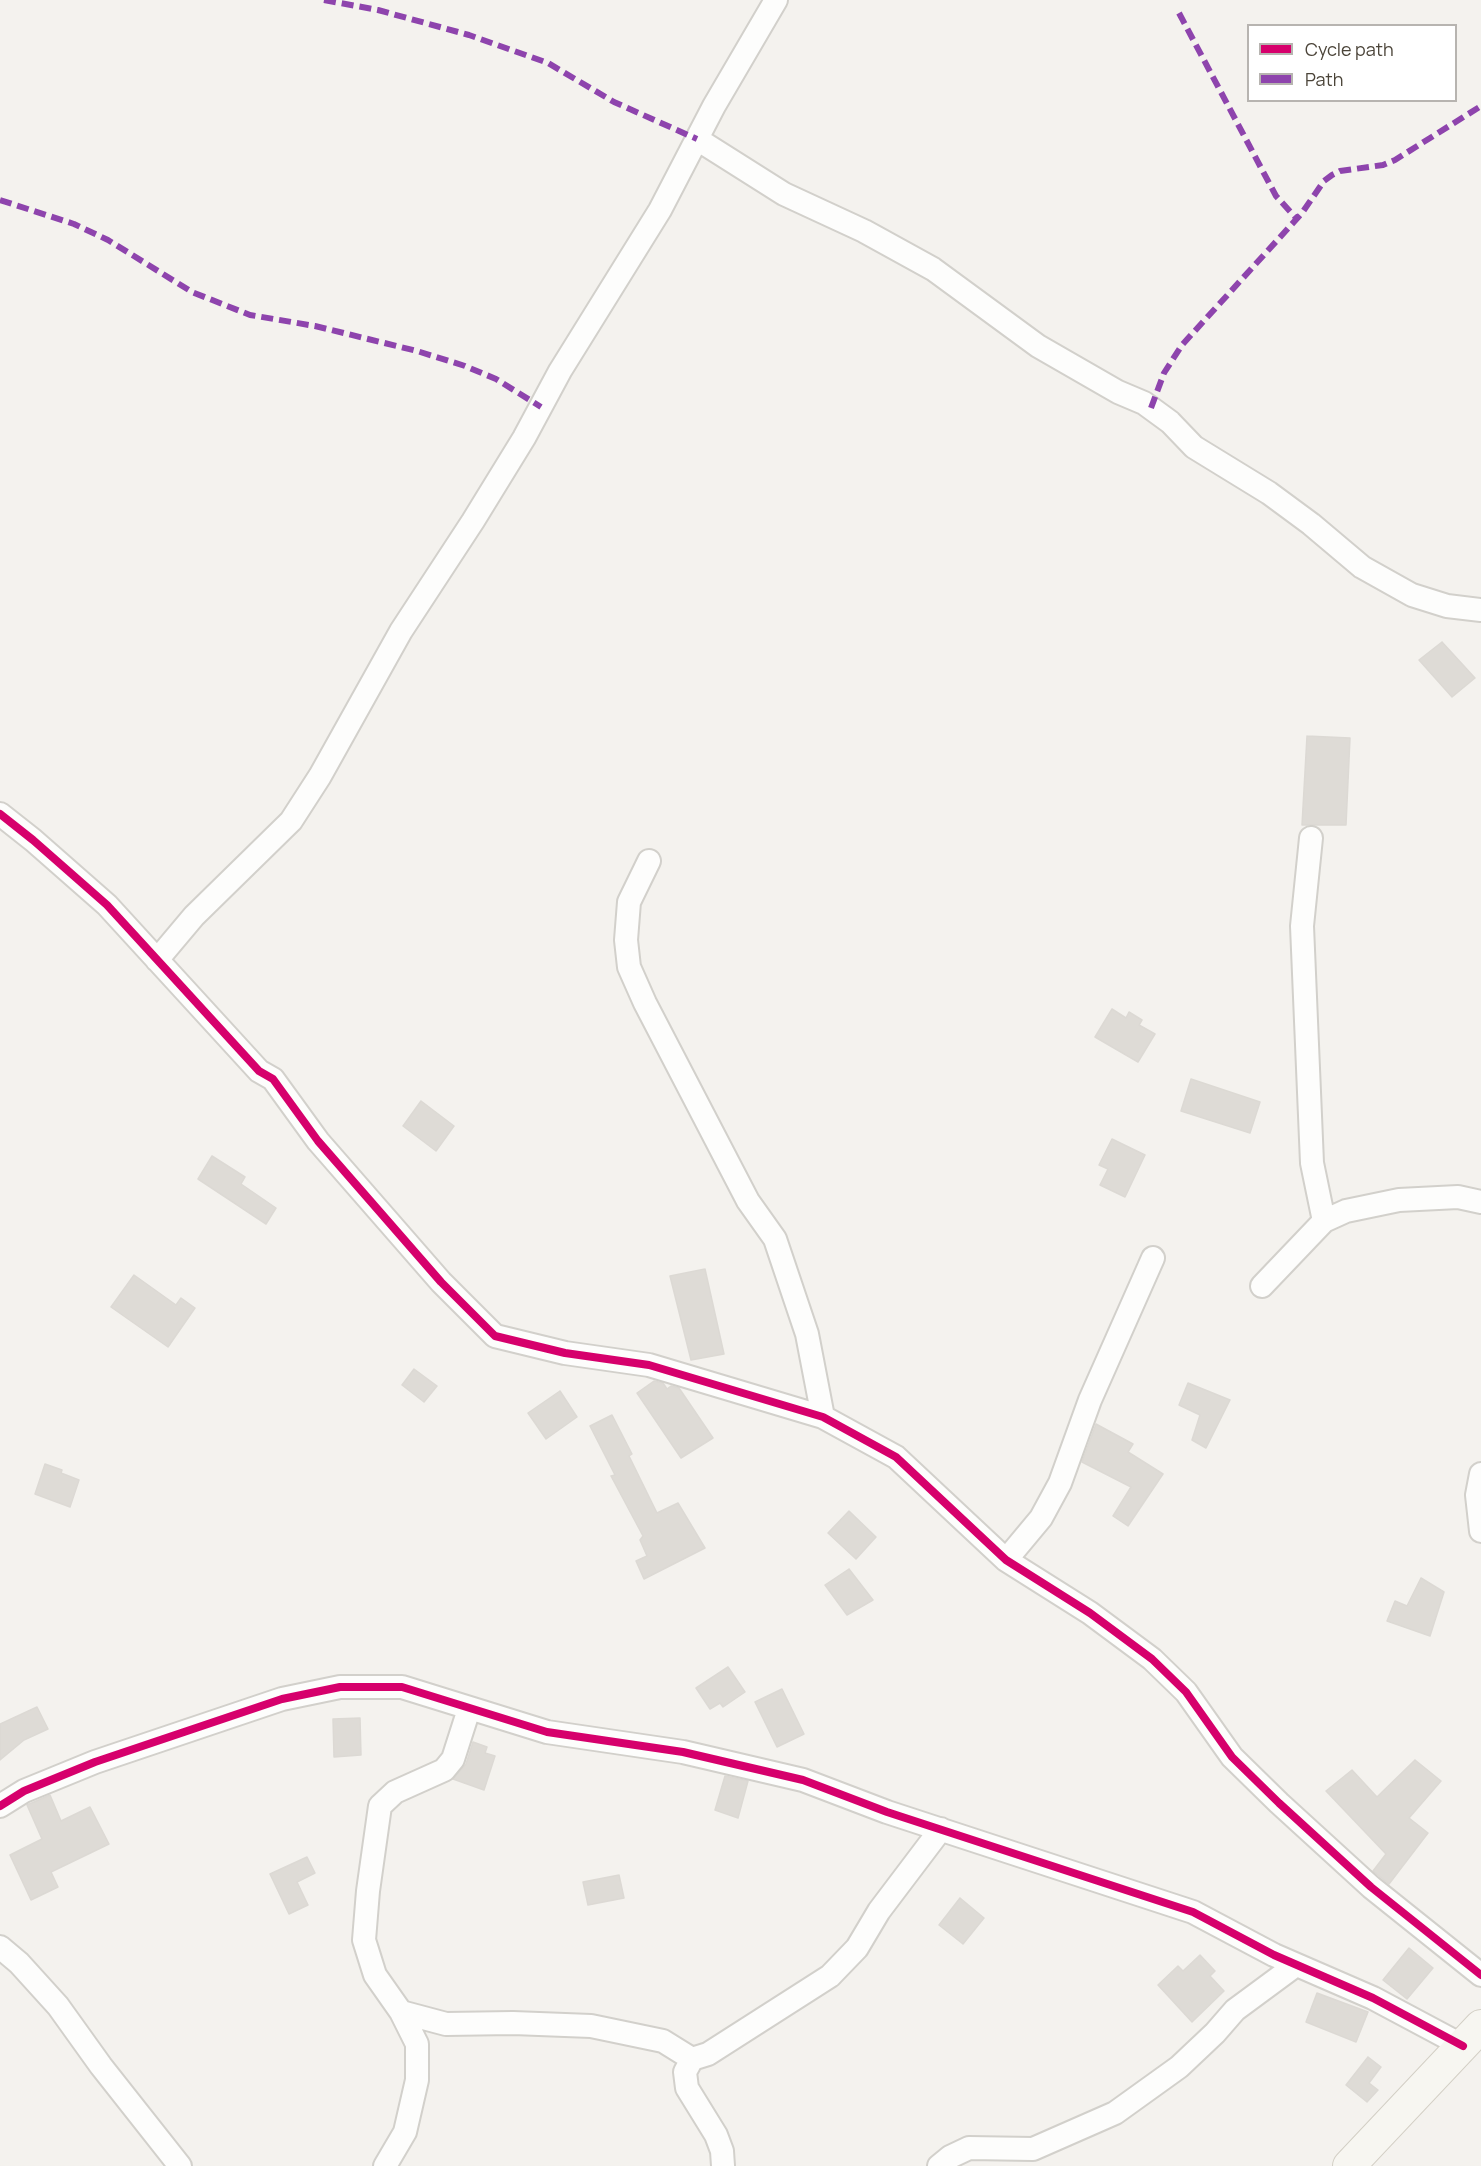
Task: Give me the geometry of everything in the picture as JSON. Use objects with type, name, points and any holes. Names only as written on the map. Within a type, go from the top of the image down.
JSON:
[{"type":"main road","points":[[1349,2166],[1472,2036]]},
{"type":"street","points":[[157,960],[194,916],[291,821],[320,776],[401,631],[479,512],[524,438],[560,371],[660,210],[776,0]]},
{"type":"street","points":[[697,140],[784,194],[864,231],[933,269],[1038,346],[1118,392],[1144,404],[1170,422],[1194,447],[1269,493],[1311,524],[1362,567],[1412,595],[1448,606],[1481,610]]},
{"type":"street","points":[[0,814],[107,905],[259,1071],[273,1079],[318,1141],[441,1282],[495,1335],[565,1353],[649,1365],[823,1417],[896,1457],[1006,1560],[1090,1612],[1152,1659],[1186,1692],[1232,1757],[1279,1803],[1371,1887],[1481,1975]]},
{"type":"street","points":[[1311,838],[1302,926],[1312,1163],[1324,1221]]},
{"type":"street","points":[[648,861],[630,902],[626,940],[629,967],[650,1013],[748,1201],[775,1239],[807,1334],[823,1417]]},
{"type":"street","points":[[1262,1286],[1324,1221],[1346,1211],[1398,1200],[1458,1197],[1481,1202]]},
{"type":"street","points":[[1006,1560],[1041,1518],[1060,1483],[1090,1400],[1153,1258]]},
{"type":"street","points":[[1481,1474],[1478,1495],[1481,1531]]},
{"type":"street","points":[[0,1806],[24,1791],[95,1762],[272,1702],[340,1687],[402,1687],[547,1732],[683,1752],[802,1780],[887,1812],[1193,1912],[1296,1965],[1472,2036]]},
{"type":"street","points":[[385,2166],[405,2132],[417,2080],[417,2044],[400,2012],[375,1975],[364,1940],[380,1806],[395,1792],[444,1770],[453,1759],[469,1709]]},
{"type":"street","points":[[723,2166],[722,2151],[716,2135],[687,2088],[685,2072],[692,2060],[708,2054],[830,1976],[858,1948],[879,1911],[940,1829]]},
{"type":"street","points":[[0,1947],[19,1963],[58,2006],[177,2165]]},
{"type":"street","points":[[939,2166],[950,2157],[969,2148],[1033,2149],[1115,2114],[1179,2067],[1215,2033],[1235,2010],[1296,1965]]},
{"type":"street","points":[[400,2012],[446,2024],[513,2023],[591,2026],[663,2041],[692,2060]]},
{"type":"building","points":[[1442,642],[1475,678],[1452,697],[1419,660]]},
{"type":"building","points":[[1307,736],[1350,738],[1346,825],[1302,825]]},
{"type":"building","points":[[1112,1009],[1126,1018],[1129,1012],[1142,1020],[1139,1025],[1155,1034],[1138,1062],[1095,1037]]},
{"type":"building","points":[[1191,1079],[1260,1102],[1250,1133],[1181,1111]]},
{"type":"building","points":[[421,1101],[454,1126],[436,1151],[403,1126]]},
{"type":"building","points":[[1112,1139],[1145,1155],[1125,1197],[1100,1185],[1108,1169],[1099,1165]]},
{"type":"building","points":[[212,1156],[245,1177],[241,1184],[276,1208],[266,1224],[198,1179]]},
{"type":"building","points":[[705,1269],[724,1354],[691,1360],[670,1276]]},
{"type":"building","points":[[134,1275],[176,1305],[181,1298],[195,1308],[168,1347],[111,1307]]},
{"type":"building","points":[[414,1369],[437,1386],[424,1402],[402,1385]]},
{"type":"building","points":[[654,1381],[663,1383],[667,1389],[671,1386],[679,1388],[713,1438],[681,1458],[637,1393]]},
{"type":"building","points":[[1188,1383],[1230,1400],[1206,1448],[1192,1440],[1200,1415],[1179,1405]]},
{"type":"building","points":[[560,1391],[577,1417],[546,1439],[528,1413]]},
{"type":"building","points":[[612,1415],[632,1454],[629,1456],[657,1513],[678,1503],[705,1548],[644,1579],[636,1561],[647,1556],[640,1540],[643,1536],[611,1476],[615,1475],[590,1426]]},
{"type":"building","points":[[1096,1424],[1133,1444],[1128,1452],[1163,1474],[1128,1526],[1113,1516],[1131,1487],[1082,1462]]},
{"type":"building","points":[[45,1464],[62,1470],[61,1473],[79,1480],[70,1507],[35,1494]]},
{"type":"building","points":[[849,1511],[876,1537],[856,1559],[828,1533]]},
{"type":"building","points":[[849,1569],[873,1600],[847,1615],[825,1585]]},
{"type":"building","points":[[1421,1578],[1444,1592],[1430,1636],[1387,1621],[1395,1601],[1407,1606]]},
{"type":"building","points":[[728,1667],[745,1692],[723,1707],[720,1703],[710,1709],[696,1688]]},
{"type":"building","points":[[782,1689],[804,1734],[777,1747],[755,1702]]},
{"type":"building","points":[[37,1707],[48,1729],[24,1740],[0,1760],[0,1724]]},
{"type":"building","points":[[360,1718],[361,1755],[334,1757],[333,1719]]},
{"type":"building","points":[[473,1742],[487,1747],[485,1753],[495,1756],[484,1790],[453,1779],[466,1764]]},
{"type":"building","points":[[1415,1760],[1441,1781],[1409,1818],[1428,1833],[1389,1884],[1373,1871],[1386,1854],[1326,1791],[1352,1770],[1377,1797]]},
{"type":"building","points":[[725,1776],[748,1781],[738,1818],[715,1810]]},
{"type":"building","points":[[50,1795],[61,1821],[90,1807],[109,1844],[51,1872],[58,1887],[31,1900],[10,1855],[42,1839],[27,1805]]},
{"type":"building","points":[[307,1857],[315,1873],[297,1882],[308,1905],[289,1914],[270,1874]]},
{"type":"building","points":[[619,1875],[624,1898],[588,1905],[583,1882]]},
{"type":"building","points":[[960,1898],[984,1918],[963,1944],[939,1925]]},
{"type":"building","points":[[1409,1948],[1433,1968],[1407,1999],[1383,1980]]},
{"type":"building","points":[[1200,1955],[1215,1971],[1210,1976],[1224,1991],[1192,2022],[1158,1985],[1178,1966],[1183,1971]]},
{"type":"building","points":[[1317,1993],[1368,2012],[1356,2042],[1306,2022]]},
{"type":"building","points":[[1368,2057],[1381,2067],[1369,2083],[1378,2090],[1367,2102],[1346,2085]]},
{"type":"marked path","points":[[324,0],[378,10],[469,35],[548,63],[614,102],[697,139]]},
{"type":"marked path","points":[[1179,13],[1276,196],[1297,219]]},
{"type":"marked path","points":[[1151,408],[1164,373],[1182,345],[1302,213],[1324,181],[1340,171],[1383,165],[1395,160],[1481,106]]},
{"type":"marked path","points":[[0,200],[74,224],[108,240],[192,292],[250,315],[315,326],[417,351],[465,366],[496,379],[541,407]]},
{"type":"cycle path","points":[[0,814],[107,905],[259,1071],[273,1079],[318,1141],[441,1282],[495,1336],[565,1353],[649,1365],[823,1417],[896,1457],[1006,1560],[1090,1613],[1152,1659],[1186,1692],[1232,1757],[1279,1803],[1371,1887],[1481,1975]]},
{"type":"cycle path","points":[[0,1806],[24,1791],[95,1762],[282,1699],[340,1687],[402,1687],[547,1732],[683,1752],[803,1780],[887,1812],[1193,1912],[1274,1955],[1373,1998],[1463,2046]]}]
